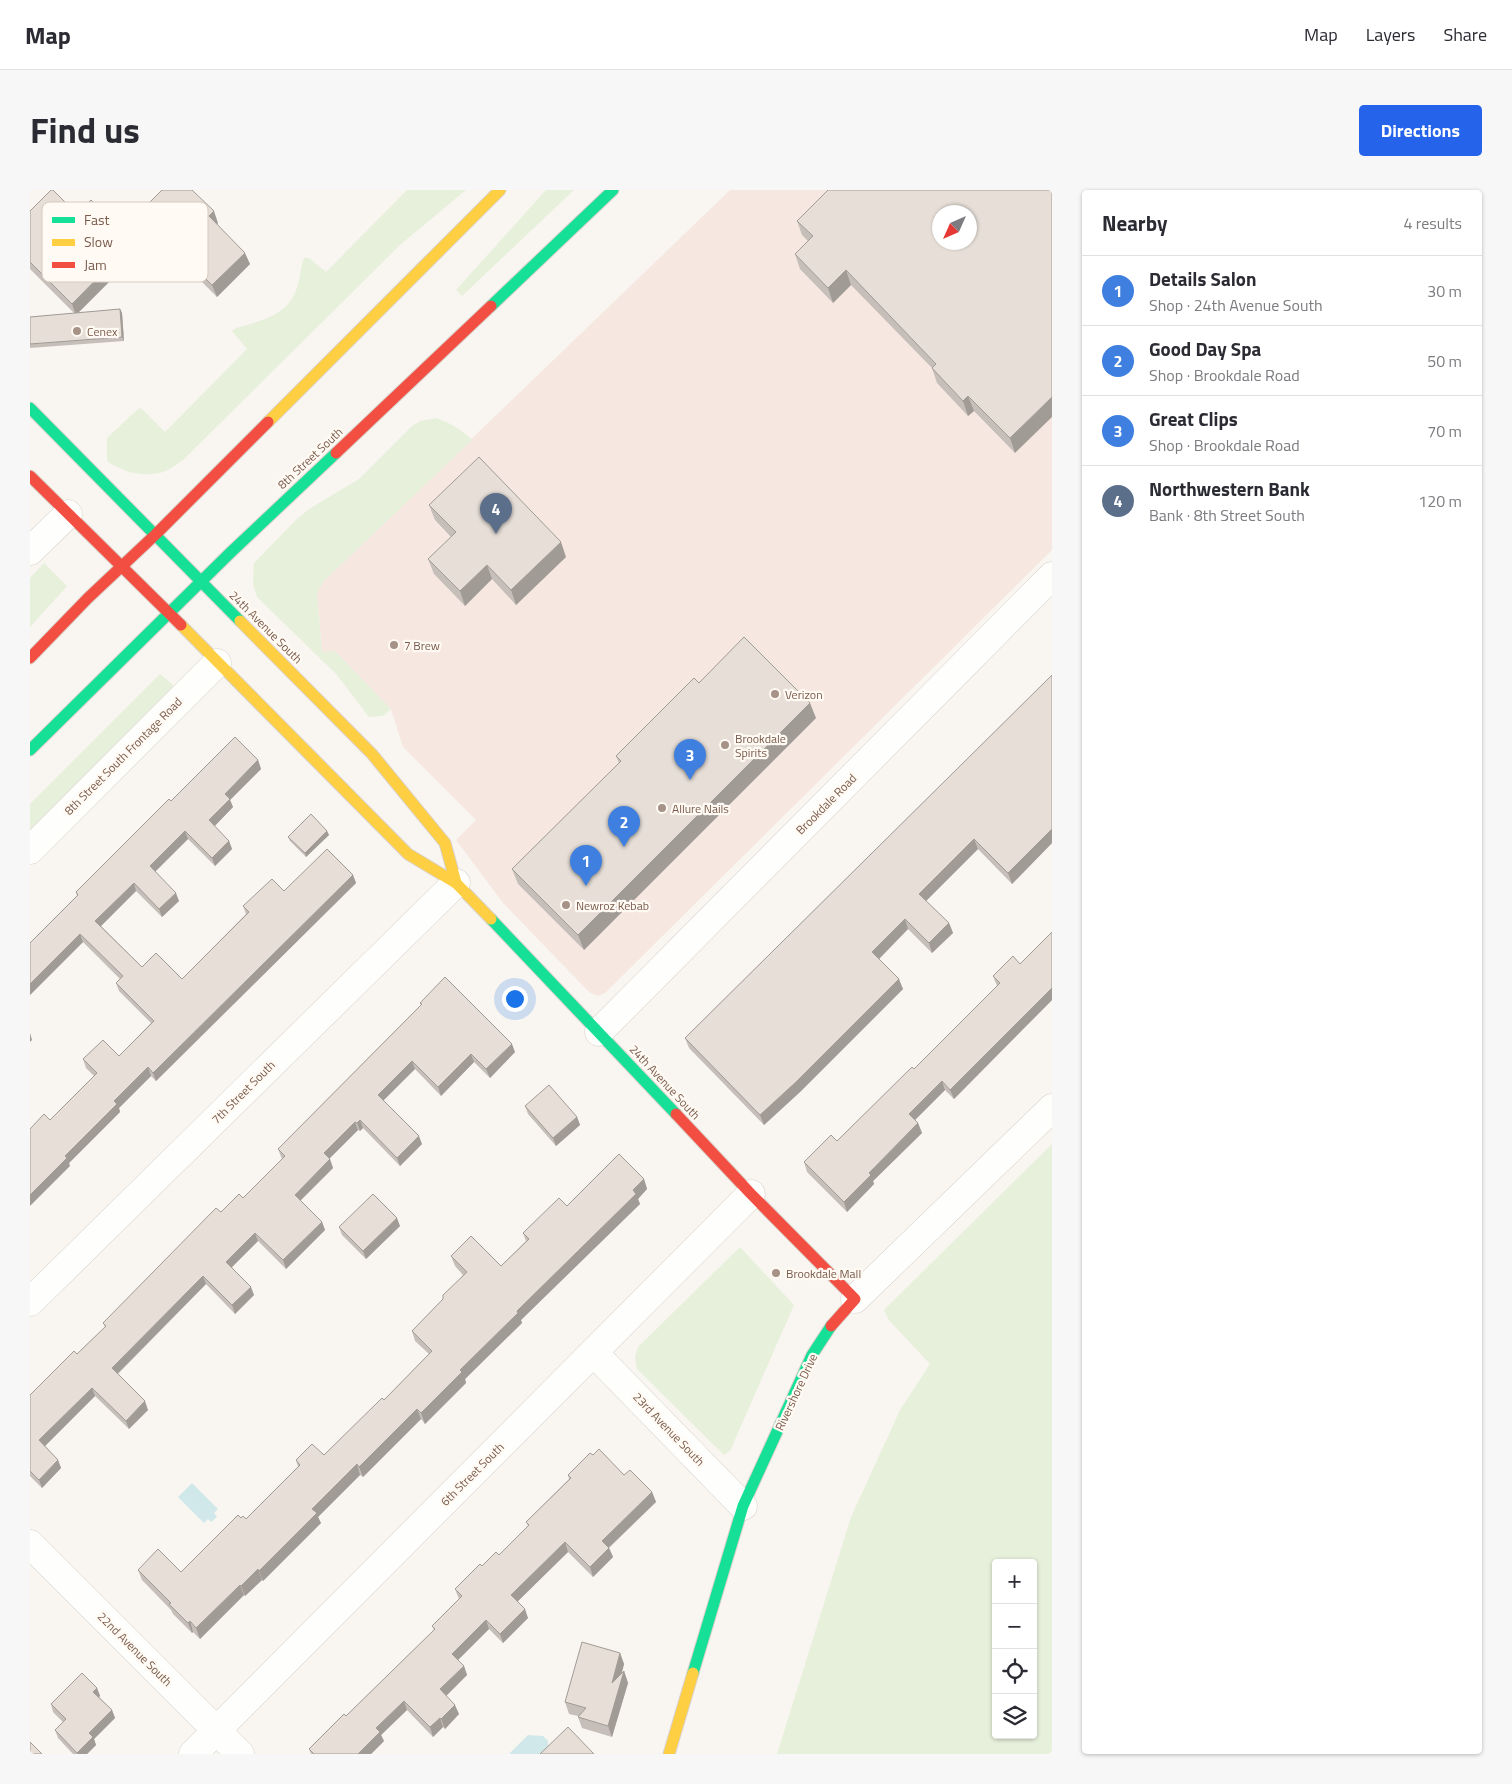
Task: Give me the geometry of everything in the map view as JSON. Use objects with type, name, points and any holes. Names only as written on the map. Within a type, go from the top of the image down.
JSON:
[{"type":"street","points":[[30,658],[500,190]]},
{"type":"street","name":"8th Street South","points":[[30,750],[201,581],[613,190]]},
{"type":"street","name":"24th Avenue South","points":[[30,408],[372,754],[445,843],[456,882]]},
{"type":"street","name":"24th Avenue South","points":[[30,476],[408,854],[456,882],[751,1194],[855,1299]]},
{"type":"street","points":[[30,551],[68,514]]},
{"type":"street","name":"Brookdale Road","points":[[599,1032],[1052,576]]},
{"type":"street","name":"8th Street South Frontage Road","points":[[30,850],[217,663]]},
{"type":"street","name":"7th Street South","points":[[30,1302],[456,882]]},
{"type":"street","name":"Rivershore Drive","points":[[668,1754],[744,1506],[812,1355],[834,1322],[855,1299],[1052,1108]]},
{"type":"street","name":"6th Street South","points":[[193,1754],[751,1194]]},
{"type":"street","name":"23rd Avenue South","points":[[594,1353],[744,1506]]},
{"type":"street","name":"22nd Avenue South","points":[[30,1544],[240,1754]]},
{"type":"shaded area","points":[[730,190],[1052,190],[1052,550],[605,993],[598,996],[589,992],[503,903],[456,840],[476,820],[403,747],[391,709],[322,653],[317,592],[325,580]]},
{"type":"green space","points":[[407,190],[466,190],[400,245],[183,460],[166,471],[150,474],[135,473],[121,469],[107,461],[107,438],[137,410],[141,408],[165,432],[247,349],[232,331],[270,317],[284,308],[295,293],[304,258],[309,258],[326,272]]},
{"type":"green space","points":[[546,190],[574,190],[462,296],[456,290]]},
{"type":"green space","points":[[436,418],[455,427],[472,440],[325,580],[317,592],[322,652],[335,651],[391,709],[383,716],[369,717],[337,675],[257,597],[253,583],[254,563],[309,509],[359,479],[412,426],[420,421]]},
{"type":"green space","points":[[44,563],[67,586],[30,627],[30,578]]},
{"type":"green space","points":[[160,674],[174,686],[30,830],[30,804]]},
{"type":"green space","points":[[1052,1144],[1052,1754],[777,1754],[851,1517],[900,1410],[930,1364],[889,1320],[884,1310]]},
{"type":"green space","points":[[740,1247],[794,1305],[730,1451],[724,1455],[637,1369],[635,1357],[638,1347]]},
{"type":"water","points":[[192,1483],[218,1509],[214,1513],[217,1517],[211,1522],[208,1519],[204,1523],[178,1497]]},
{"type":"water","points":[[528,1735],[543,1736],[548,1741],[548,1754],[509,1754]]},
{"type":"building","points":[[51,190],[65,202],[42,202],[42,274],[30,262],[30,211]]},
{"type":"building","points":[[162,190],[192,190],[205,202],[150,202]]},
{"type":"building","points":[[828,190],[1052,190],[1052,397],[1010,438],[968,396],[963,401],[932,368],[936,364],[846,270],[828,288],[795,254],[813,236],[797,221]]},
{"type":"building","points":[[208,205],[214,211],[209,216],[245,253],[212,285],[208,281]]},
{"type":"building","points":[[50,282],[94,282],[72,304]]},
{"type":"building","name":"Cenex","points":[[120,309],[122,337],[30,344],[30,317]]},
{"type":"building","points":[[479,457],[561,542],[511,590],[487,565],[460,591],[428,559],[456,532],[429,505]]},
{"type":"building","points":[[744,637],[810,703],[578,935],[512,869],[621,761],[616,756],[694,678],[699,683]]},
{"type":"building","points":[[1052,675],[1052,829],[1008,873],[974,839],[919,894],[949,923],[929,943],[905,919],[872,952],[899,979],[796,1082],[760,1115],[685,1038]]},
{"type":"building","points":[[235,737],[258,760],[225,794],[230,799],[209,820],[229,841],[212,858],[185,831],[150,866],[176,893],[159,909],[134,883],[95,921],[142,967],[156,953],[182,979],[249,912],[243,906],[272,879],[284,891],[327,849],[353,875],[153,1073],[148,1067],[114,1101],[117,1104],[65,1156],[67,1158],[30,1195],[30,1129],[44,1114],[50,1120],[97,1073],[83,1059],[103,1040],[119,1056],[154,1021],[116,983],[123,976],[80,934],[30,984],[30,943],[78,895],[76,892],[169,799],[171,801]]},
{"type":"building","points":[[311,814],[327,831],[305,853],[288,837]]},
{"type":"building","points":[[1052,932],[1052,988],[950,1090],[942,1081],[909,1114],[918,1123],[869,1173],[871,1175],[844,1202],[804,1162],[831,1135],[837,1141],[912,1067],[914,1069],[1000,983],[993,976],[1013,956],[1020,964]]},
{"type":"building","points":[[445,977],[512,1044],[486,1069],[471,1054],[438,1087],[412,1061],[378,1095],[419,1136],[397,1158],[360,1120],[357,1123],[355,1122],[324,1153],[330,1159],[295,1195],[322,1222],[283,1260],[255,1233],[226,1262],[251,1287],[232,1305],[203,1276],[112,1368],[145,1401],[126,1421],[92,1388],[39,1440],[58,1460],[39,1480],[30,1471],[30,1395],[74,1351],[77,1354],[106,1326],[103,1323],[216,1208],[221,1212],[239,1194],[243,1198],[285,1156],[278,1149],[422,1004],[420,1003]]},
{"type":"building","points":[[549,1085],[577,1117],[553,1138],[525,1106]]},
{"type":"building","points":[[619,1154],[644,1179],[633,1190],[636,1194],[517,1311],[518,1313],[460,1370],[462,1372],[421,1413],[417,1409],[359,1467],[357,1464],[312,1509],[317,1513],[259,1571],[258,1569],[240,1585],[196,1628],[190,1621],[188,1623],[138,1570],[158,1549],[181,1572],[238,1515],[246,1519],[300,1465],[296,1460],[312,1444],[324,1455],[382,1398],[384,1400],[432,1351],[412,1331],[443,1299],[443,1295],[467,1272],[451,1256],[471,1236],[501,1266],[529,1239],[523,1233],[559,1198],[567,1206]]},
{"type":"building","points":[[373,1194],[397,1218],[363,1251],[339,1227]]},
{"type":"building","points":[[599,1449],[624,1475],[630,1470],[652,1492],[602,1541],[609,1548],[590,1567],[565,1542],[511,1595],[525,1609],[500,1634],[486,1620],[452,1654],[464,1666],[440,1689],[455,1705],[430,1727],[404,1701],[376,1728],[380,1732],[358,1754],[314,1754],[309,1749],[344,1714],[346,1716],[435,1629],[432,1626],[462,1596],[455,1589],[480,1564],[482,1566],[496,1552],[499,1555],[529,1525],[526,1522],[571,1478],[568,1475],[590,1453],[593,1455]]},
{"type":"building","points":[[582,1642],[620,1653],[612,1683],[624,1671],[608,1726],[578,1717],[586,1708],[565,1702]]},
{"type":"building","points":[[82,1673],[97,1688],[93,1692],[112,1710],[89,1733],[93,1737],[77,1753],[55,1730],[66,1719],[51,1704]]},
{"type":"building","points":[[568,1727],[594,1754],[540,1754]]},
{"type":"building","points":[[30,1742],[42,1754],[30,1754]]},
{"type":"traffic: fast","points":[[491,306],[613,190]]},
{"type":"traffic: fast","points":[[30,408],[240,621]]},
{"type":"traffic: fast","points":[[30,750],[230,553],[336,453]]},
{"type":"traffic: fast","points":[[491,919],[676,1114]]},
{"type":"traffic: fast","points":[[693,1673],[743,1506],[812,1355],[831,1326]]},
{"type":"traffic: slow","points":[[268,422],[500,190]]},
{"type":"traffic: slow","points":[[240,621],[372,754],[445,843],[456,883]]},
{"type":"traffic: slow","points":[[181,625],[408,854],[456,883],[491,919]]},
{"type":"traffic: slow","points":[[669,1754],[693,1673]]},
{"type":"traffic: jam","points":[[336,453],[491,306]]},
{"type":"traffic: jam","points":[[30,658],[88,598],[155,535],[268,422]]},
{"type":"traffic: jam","points":[[30,476],[181,625]]},
{"type":"traffic: jam","points":[[676,1114],[751,1194],[855,1299],[831,1326]]},
{"type":"place","name":"Cenex","points":[[77,331]]},
{"type":"place","name":"Northwestern Bank","points":[[496,534]]},
{"type":"place","name":"7 Brew","points":[[394,645]]},
{"type":"place","name":"Verizon","points":[[775,694]]},
{"type":"place","name":"Brookdale Spirits","points":[[725,745]]},
{"type":"place","name":"Great Clips","points":[[690,780]]},
{"type":"place","name":"Allure Nails","points":[[662,808]]},
{"type":"place","name":"Good Day Spa","points":[[624,847]]},
{"type":"place","name":"Details Salon","points":[[586,886]]},
{"type":"place","name":"Newroz Kebab","points":[[566,905]]},
{"type":"place","name":"Brookdale Mall","points":[[776,1273]]}]
